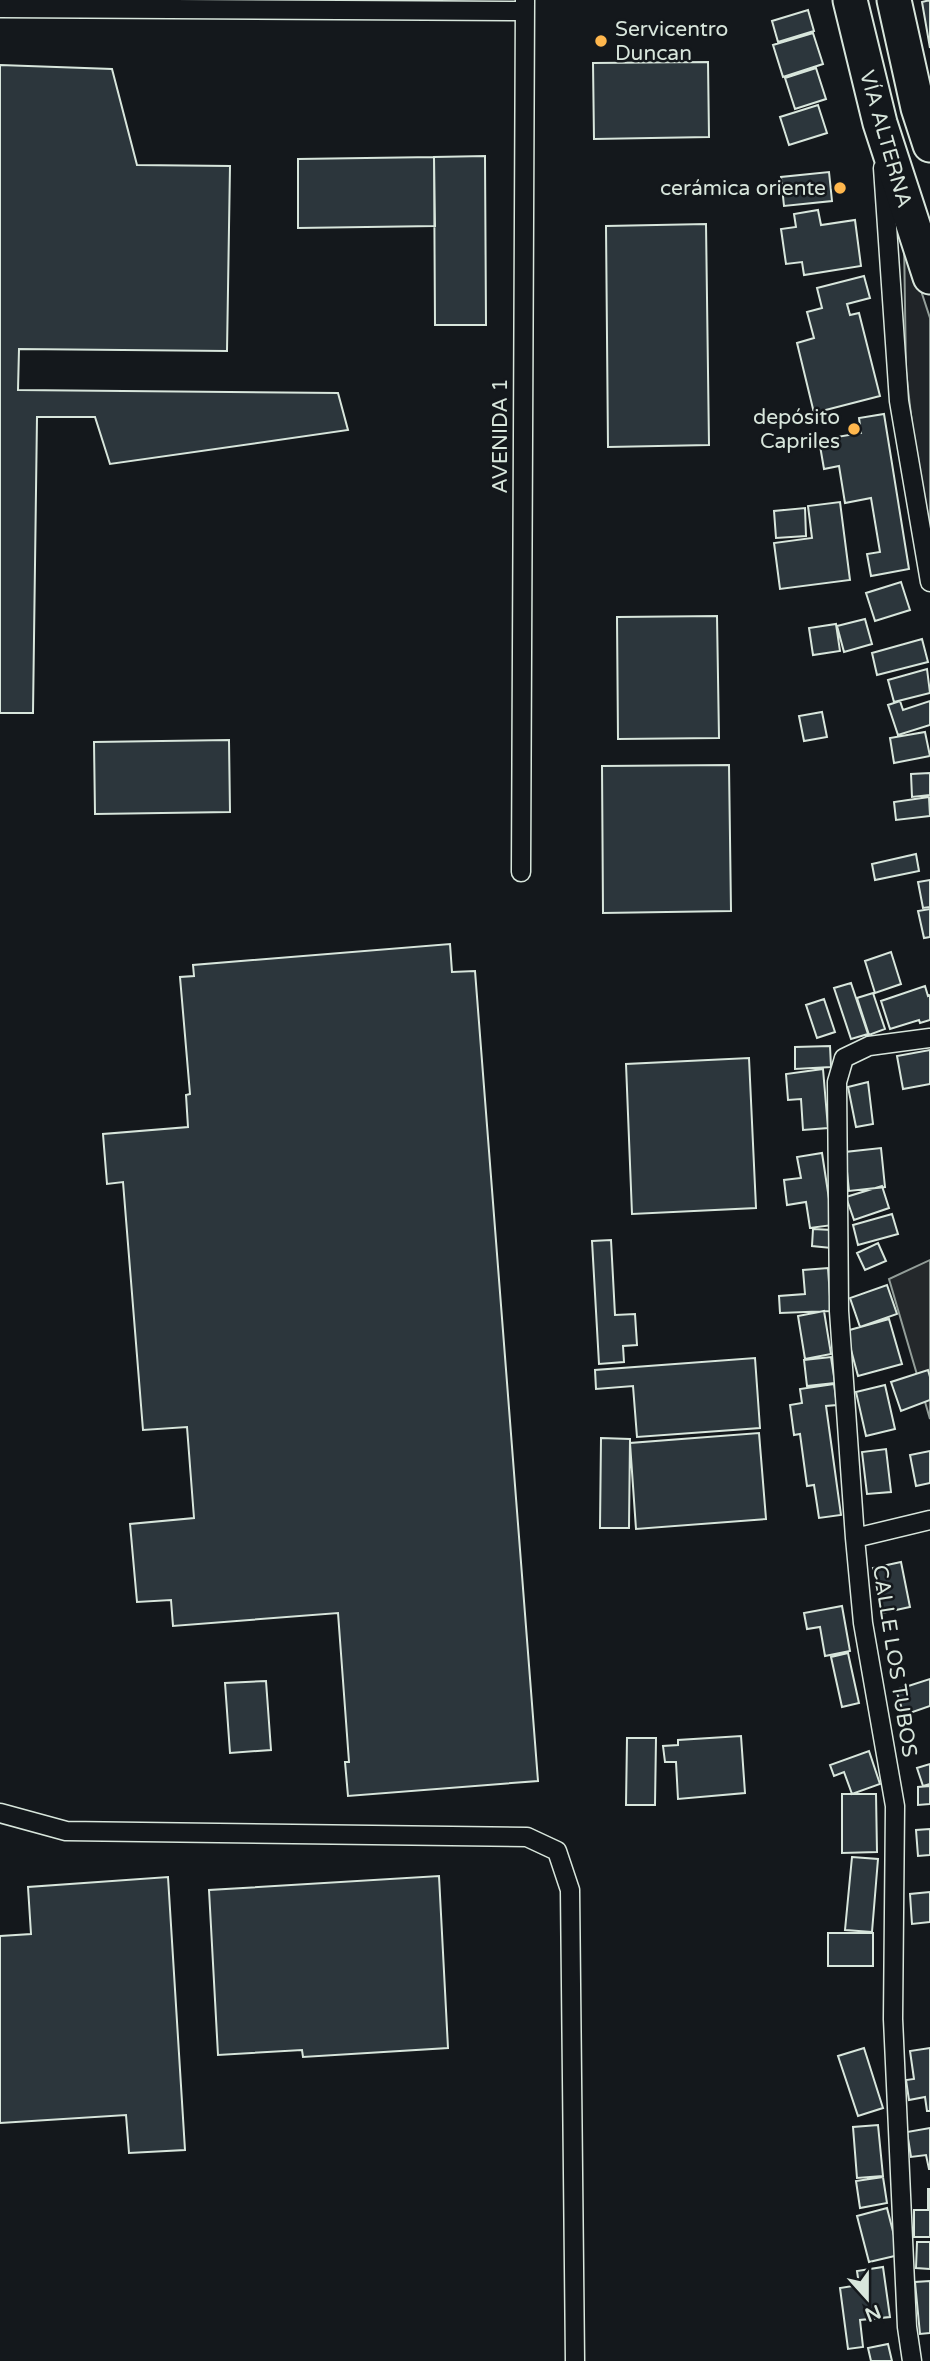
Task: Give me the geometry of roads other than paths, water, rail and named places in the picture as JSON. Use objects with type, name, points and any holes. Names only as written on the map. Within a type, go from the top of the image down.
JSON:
[{"type":"highway","name":"VÍA ALTERNA","points":[[850,0],[880,123],[930,277]]},
{"type":"highway","name":"VÍA ALTERNA","points":[[894,0],[918,108],[930,145]]},
{"type":"street","points":[[0,8],[61,4],[525,6]]},
{"type":"street","name":"AVENIDA 1","points":[[521,872],[525,6]]},
{"type":"street","points":[[880,123],[899,401],[930,583]]},
{"type":"street","name":"CALLE LOS TUBOS","points":[[912,2361],[907,2327],[892,2019],[895,1806],[863,1623],[855,1538],[839,1311],[837,1082],[844,1058],[869,1046],[930,1038]]},
{"type":"street","points":[[855,1538],[930,1520]]},
{"type":"street","points":[[0,1813],[66,1831],[527,1837],[556,1851],[570,1890],[575,2361]]},
{"type":"place","name":"Servicentro Duncan","points":[[601,41]]},
{"type":"place","name":"cerámica oriente","points":[[840,188]]},
{"type":"place","name":"depósito Capriles","points":[[854,429]]}]
